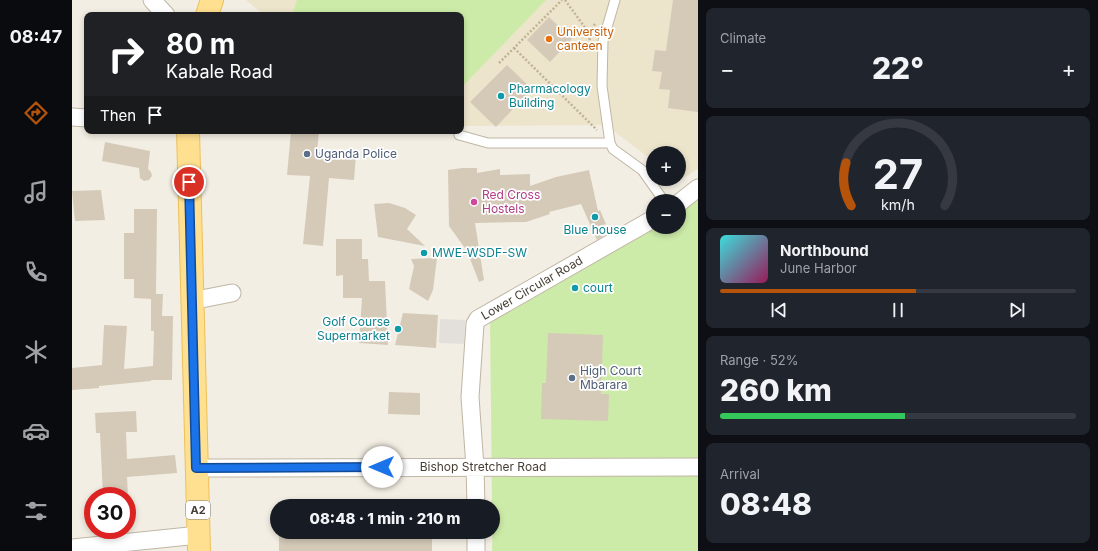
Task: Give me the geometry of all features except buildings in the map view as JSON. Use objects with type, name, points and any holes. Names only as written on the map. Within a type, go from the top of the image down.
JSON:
[{"type":"main road","points":[[208,12],[212,0]]},
{"type":"main road","name":"A2","points":[[188,134],[191,301],[199,543]]},
{"type":"street","points":[[152,0],[163,12]]},
{"type":"street","points":[[72,117],[84,118]]},
{"type":"street","points":[[686,197],[698,188]]},
{"type":"street","name":"Lower Circular Road","points":[[475,467],[470,397],[475,324],[478,319],[646,224]]},
{"type":"street","points":[[191,301],[232,293]]},
{"type":"street","points":[[475,467],[476,499]]},
{"type":"street","name":"Bishop Stretcher Road","points":[[196,468],[698,467]]},
{"type":"street","points":[[476,539],[476,551]]},
{"type":"street","points":[[72,548],[199,543]]},
{"type":"lane","points":[[615,0],[603,41],[602,86],[610,143],[613,149],[642,170],[659,194]]},
{"type":"lane","points":[[460,135],[488,143],[610,143]]},
{"type":"path","points":[[499,63],[563,0],[589,33]]},
{"type":"path","points":[[514,48],[610,143]]},
{"type":"shaded area","points":[[246,0],[698,0],[698,169],[686,177],[686,146],[646,146],[646,156],[606,125],[464,126],[464,12],[260,12]]},
{"type":"shaded area","points":[[440,319],[465,320],[464,344],[439,343]]},
{"type":"green space","points":[[297,0],[546,0],[464,85],[464,12],[293,12]]},
{"type":"green space","points":[[698,179],[698,551],[492,551],[492,539],[500,539],[500,499],[492,499],[490,318],[646,214],[646,234],[686,234],[686,194],[676,194]]},
{"type":"place","name":"University canteen","points":[[549,39]]},
{"type":"place","name":"Pharmacology Building","points":[[501,96]]},
{"type":"place","name":"Uganda Police","points":[[307,154]]},
{"type":"place","name":"Red Cross Hostels","points":[[474,202]]},
{"type":"place","name":"Blue house","points":[[595,217]]},
{"type":"place","name":"MWE-WSDF-SW","points":[[424,253]]},
{"type":"place","name":"court","points":[[575,288]]},
{"type":"place","name":"Golf Course Supermarket","points":[[398,329]]},
{"type":"place","name":"High Court Mbarara","points":[[572,378]]},
{"type":"route","points":[[189,182],[189,236],[196,468],[382,467]]}]
